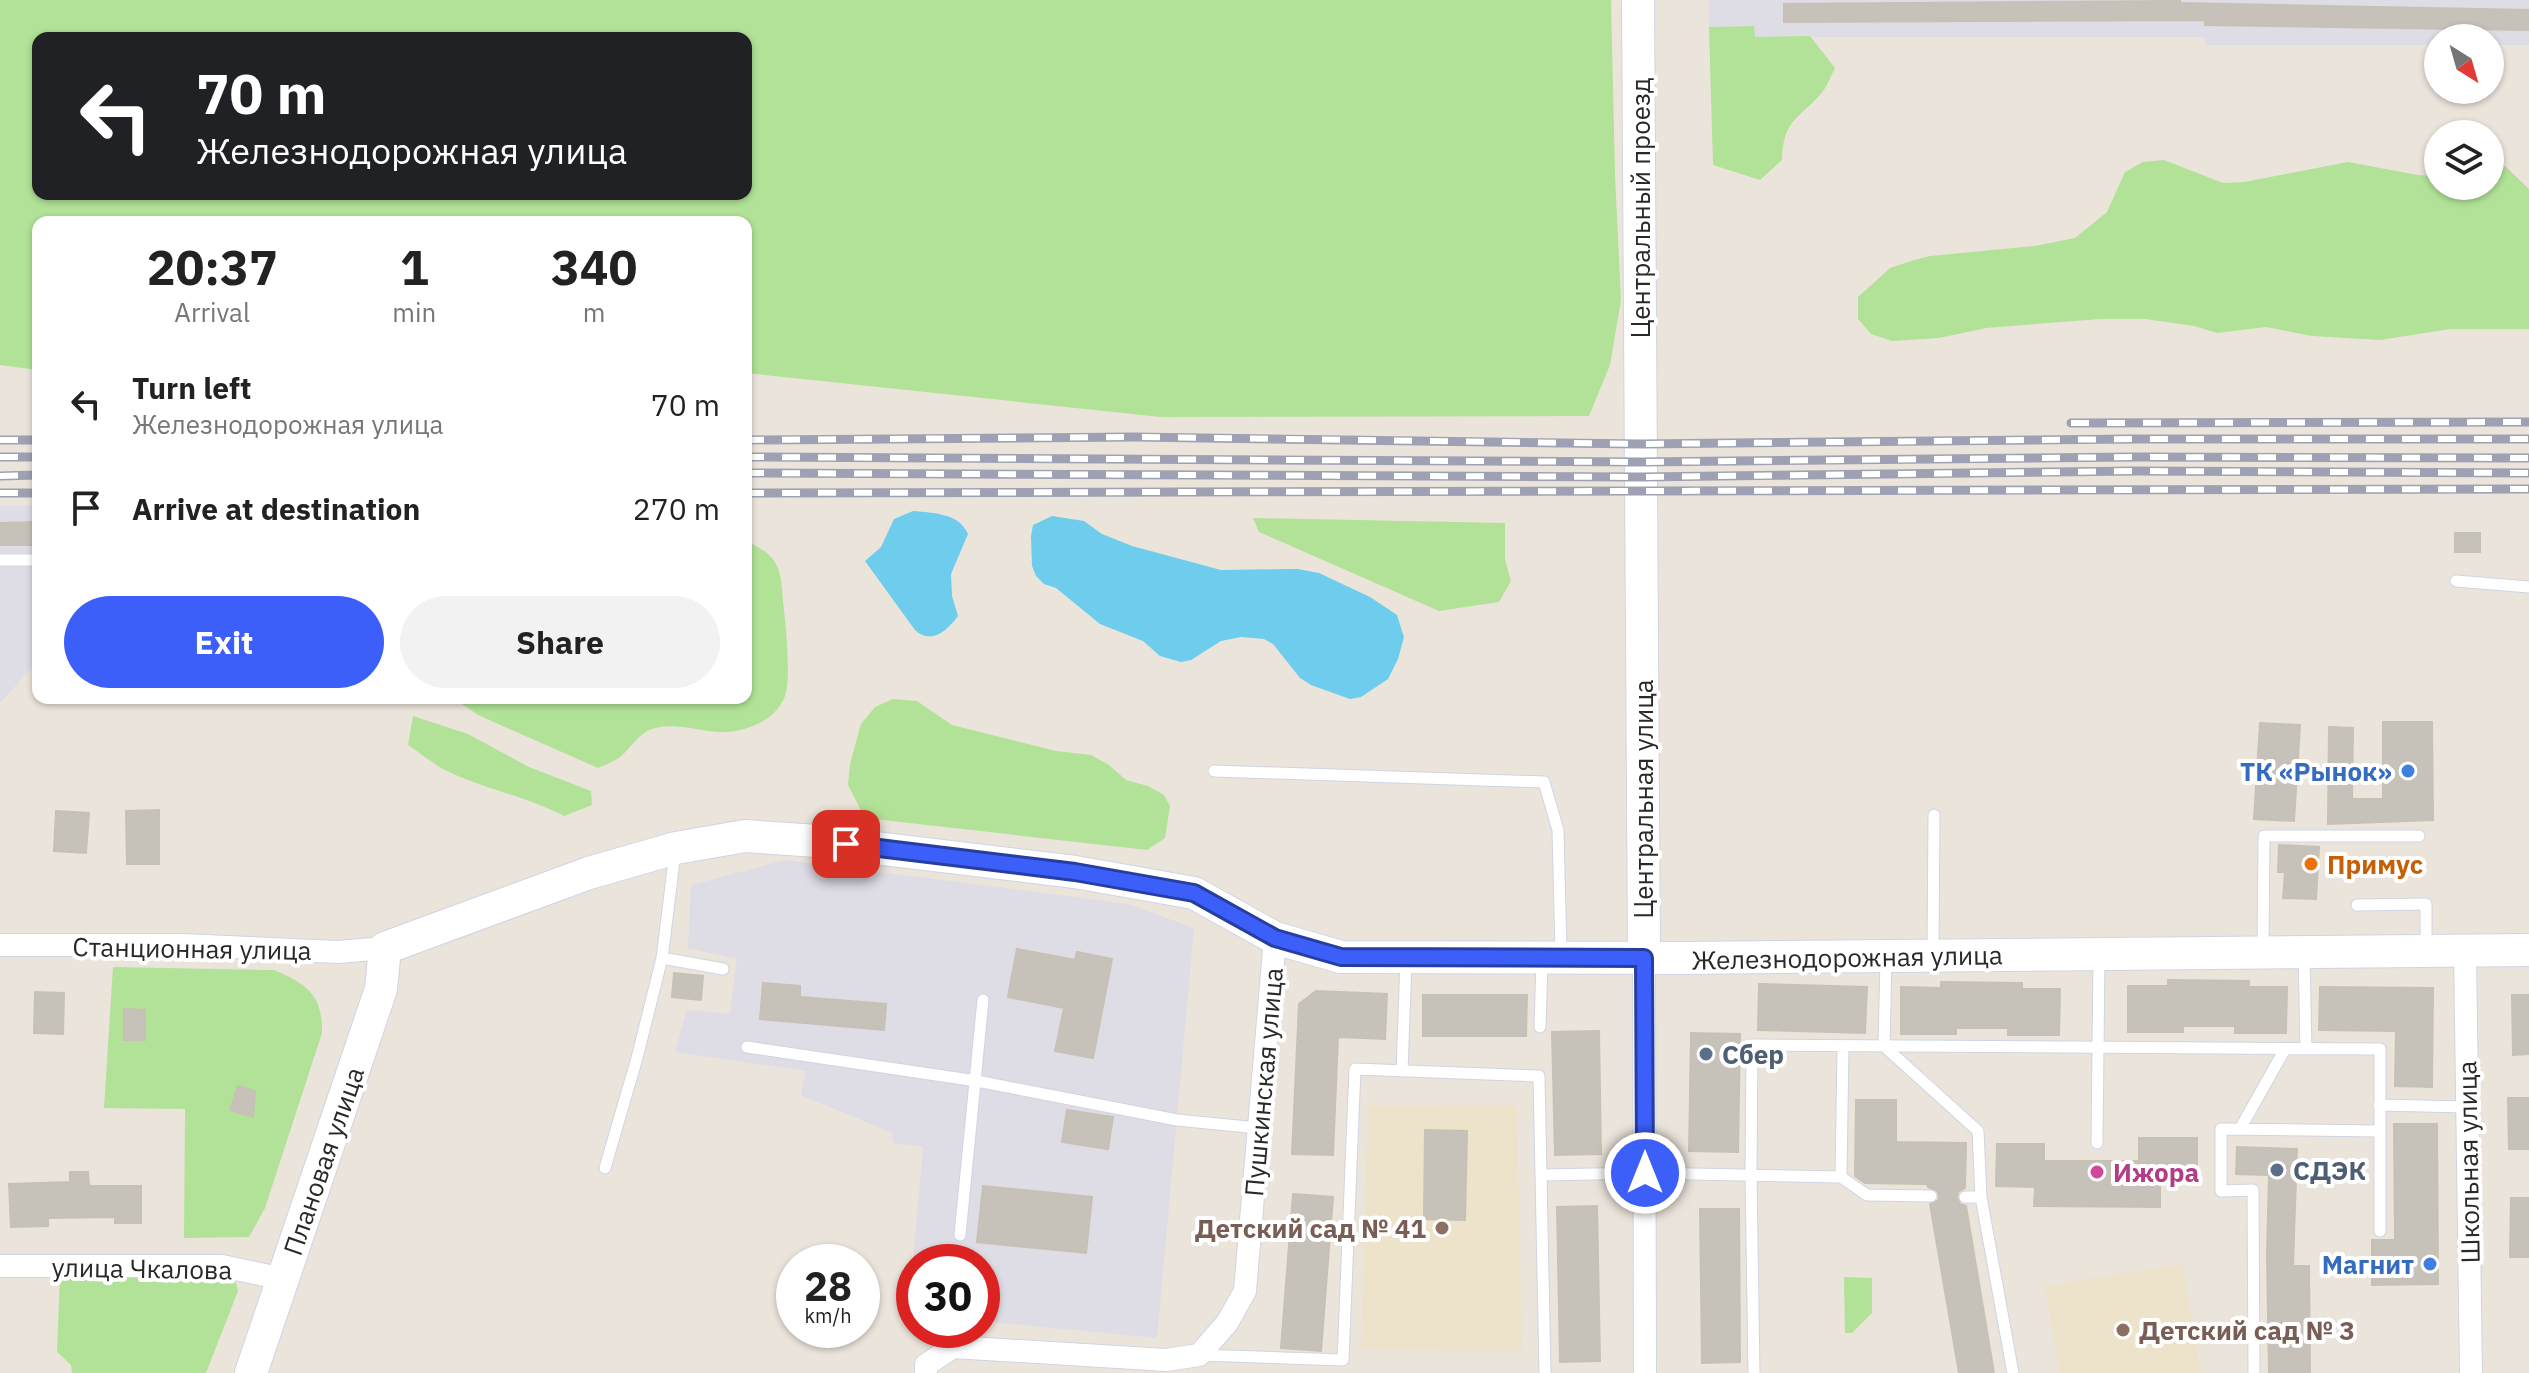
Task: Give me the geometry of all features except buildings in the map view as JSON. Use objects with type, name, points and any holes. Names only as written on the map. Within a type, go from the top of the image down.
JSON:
[{"type":"street","name":"Центральный проезд","points":[[1638,0],[1641,417]]},
{"type":"street","name":"Центральная улица","points":[[1641,417],[1645,1373]]},
{"type":"street","name":"Железнодорожная улица","points":[[385,948],[589,873],[676,848],[745,836],[1075,872],[1194,893],[1275,938],[1341,957],[1644,958],[2529,950]]},
{"type":"street","name":"Пушкинская улица","points":[[1199,1355],[1227,1323],[1245,1291],[1275,938]]},
{"type":"street","name":"Станционная улица","points":[[0,945],[182,945],[338,952],[385,948]]},
{"type":"street","name":"Плановая улица","points":[[251,1373],[381,989],[385,948]]},
{"type":"street","name":"Школьная улица","points":[[2465,951],[2471,1373]]},
{"type":"street","name":"улица Чкалова","points":[[0,1266],[222,1266],[283,1279]]},
{"type":"street","points":[[926,1373],[926,1365],[953,1347],[1119,1363],[1199,1355]]},
{"type":"lane","points":[[0,560],[32,560]]},
{"type":"lane","points":[[2456,581],[2529,587]]},
{"type":"lane","points":[[1214,771],[1544,782],[1558,830],[1552,958],[1540,1027]]},
{"type":"lane","points":[[1933,956],[1934,815]]},
{"type":"lane","points":[[2263,953],[2264,836],[2419,836]]},
{"type":"lane","points":[[605,1168],[662,958],[676,848]]},
{"type":"lane","points":[[2357,905],[2426,904],[2426,951]]},
{"type":"lane","points":[[2304,952],[2306,1049]]},
{"type":"lane","points":[[2097,1143],[2099,954]]},
{"type":"lane","points":[[1886,956],[1884,1046],[1978,1131],[1981,1197],[2013,1373]]},
{"type":"lane","points":[[1402,1071],[1406,957]]},
{"type":"lane","points":[[662,958],[723,969]]},
{"type":"lane","points":[[960,1235],[983,1000]]},
{"type":"lane","points":[[1754,1373],[1752,1045],[2380,1049],[2380,1231]]},
{"type":"lane","points":[[1841,1177],[1843,1046]]},
{"type":"lane","points":[[747,1047],[977,1081],[1177,1120],[1258,1128]]},
{"type":"lane","points":[[2240,1129],[2285,1049]]},
{"type":"lane","points":[[1343,1373],[1355,1069],[1539,1076],[1545,1373]]},
{"type":"lane","points":[[2379,1105],[2467,1107]]},
{"type":"lane","points":[[2254,1373],[2253,1190],[2221,1191],[2221,1129],[2379,1131]]},
{"type":"lane","points":[[1541,1175],[1645,1173],[1841,1177],[1867,1195],[1931,1196]]},
{"type":"lane","points":[[1965,1197],[1981,1197]]},
{"type":"lane","points":[[1199,1355],[1343,1360]]},
{"type":"shaded area","points":[[1709,0],[2529,0],[2529,45],[2504,45],[2504,24],[2424,24],[2424,45],[2205,45],[2204,37],[1754,37],[1754,26],[1709,27]]},
{"type":"shaded area","points":[[0,506],[32,506],[32,668],[0,703]]},
{"type":"shaded area","points":[[786,860],[1128,904],[1194,928],[1157,1338],[1000,1323],[1000,1244],[914,1244],[923,1147],[893,1143],[892,1133],[801,1095],[806,1071],[675,1052],[687,1010],[730,1014],[737,959],[688,948],[691,885]]},
{"type":"shaded area","name":"Детский сад № 41","points":[[1517,1105],[1522,1351],[1361,1350],[1368,1106]]},
{"type":"shaded area","name":"Детский сад № 3","points":[[2183,1264],[2201,1373],[2059,1373],[2045,1286]]},
{"type":"green space","points":[[0,0],[1611,0],[1621,300],[1610,365],[1589,416],[1161,417],[752,374],[752,216],[32,216],[32,369],[0,365]]},
{"type":"green space","points":[[1754,26],[1755,37],[1810,36],[1835,68],[1823,91],[1790,127],[1782,160],[1760,180],[1713,165],[1709,27]]},
{"type":"green space","points":[[2164,160],[2223,183],[2244,182],[2348,162],[2424,175],[2424,200],[2504,200],[2505,166],[2529,189],[2529,329],[2450,329],[2380,340],[2312,336],[2266,327],[2217,333],[2194,326],[2145,319],[2100,319],[1986,328],[1939,338],[1892,341],[1871,334],[1858,319],[1858,297],[1890,268],[1930,256],[2035,246],[2075,238],[2107,212],[2125,172],[2143,162]]},
{"type":"green space","points":[[1253,518],[1505,523],[1505,559],[1511,581],[1499,602],[1439,611],[1259,532]]},
{"type":"green space","points":[[752,544],[774,560],[782,586],[788,678],[781,705],[758,724],[729,732],[677,727],[652,729],[620,757],[598,768],[478,715],[462,704],[752,704]]},
{"type":"green space","points":[[893,699],[917,701],[952,725],[1056,751],[1091,755],[1126,780],[1148,786],[1164,795],[1170,806],[1165,838],[1147,850],[865,818],[848,785],[850,764],[861,724],[875,707]]},
{"type":"green space","points":[[413,716],[468,734],[529,767],[591,791],[592,805],[564,816],[445,770],[408,745]]},
{"type":"green space","points":[[113,967],[274,970],[296,980],[316,1000],[322,1033],[265,1208],[249,1237],[184,1238],[185,1109],[104,1108]]},
{"type":"green space","points":[[60,1273],[221,1274],[235,1279],[238,1291],[206,1373],[72,1373],[71,1365],[57,1352]]},
{"type":"green space","points":[[1844,1277],[1872,1278],[1872,1313],[1852,1333],[1845,1333]]},
{"type":"water","points":[[913,511],[952,518],[968,534],[951,574],[952,596],[958,616],[944,631],[933,636],[915,630],[865,561],[881,547],[894,519]]},
{"type":"water","points":[[1052,516],[1084,521],[1102,534],[1132,546],[1221,570],[1298,569],[1319,573],[1370,597],[1397,615],[1404,637],[1398,659],[1388,679],[1361,697],[1350,699],[1300,678],[1273,644],[1264,639],[1241,637],[1221,641],[1191,660],[1181,662],[1160,656],[1143,641],[1100,624],[1036,576],[1032,566],[1033,525]]},
{"type":"railway","points":[[2071,423],[2529,422]]},
{"type":"railway","points":[[752,440],[1134,437],[1641,444],[2529,439]]},
{"type":"railway","points":[[0,440],[32,440]]},
{"type":"railway","points":[[0,457],[32,457]]},
{"type":"railway","points":[[752,457],[1641,462],[2136,457],[2529,458]]},
{"type":"railway","points":[[752,473],[1642,477],[2135,471],[2529,473]]},
{"type":"railway","points":[[0,476],[32,475]]},
{"type":"railway","points":[[752,493],[2529,489]]},
{"type":"railway","points":[[0,493],[32,493]]},
{"type":"place","name":"ТК «Рынок»","points":[[2408,771]]},
{"type":"place","name":"Примус","points":[[2311,864]]},
{"type":"place","name":"Сбер","points":[[1706,1054]]},
{"type":"place","name":"СДЭК","points":[[2277,1170]]},
{"type":"place","name":"Ижора","points":[[2097,1172]]},
{"type":"place","name":"Детский сад № 41","points":[[1442,1228]]},
{"type":"place","name":"Магнит","points":[[2430,1264]]},
{"type":"place","name":"Детский сад № 3","points":[[2123,1330]]},
{"type":"route","points":[[846,844],[1075,872],[1194,893],[1275,938],[1341,957],[1644,958],[1645,1173]]}]
